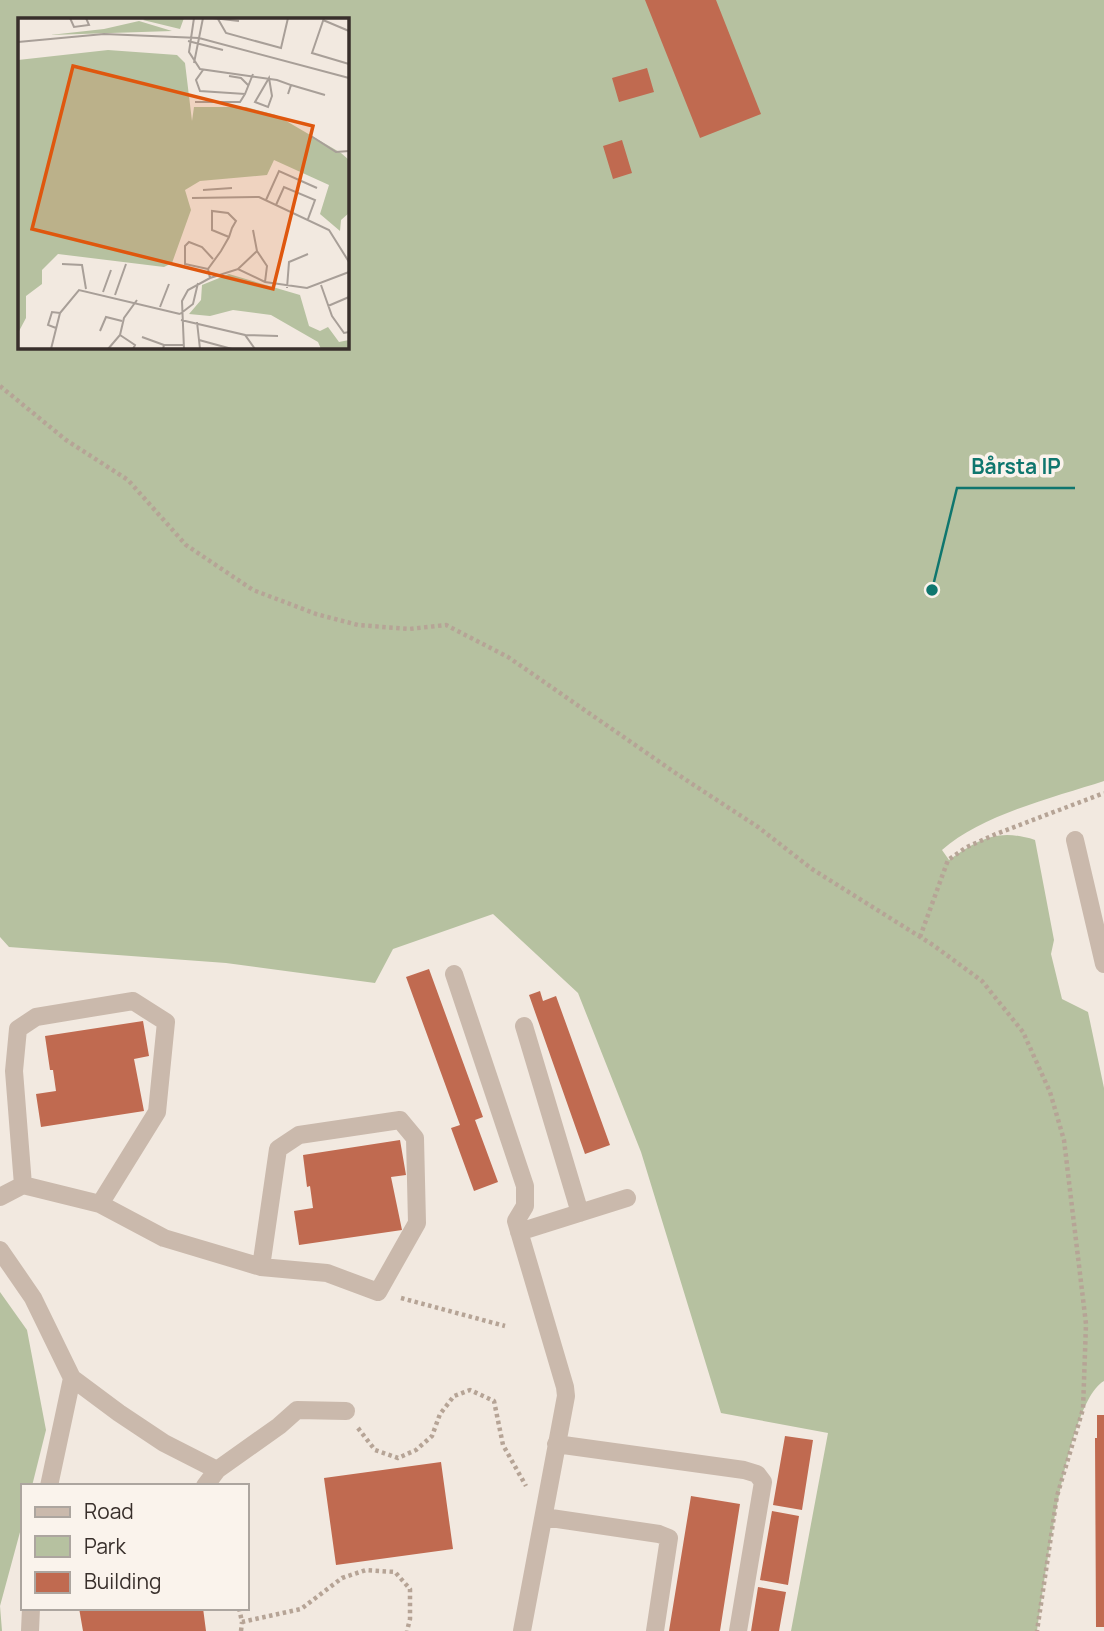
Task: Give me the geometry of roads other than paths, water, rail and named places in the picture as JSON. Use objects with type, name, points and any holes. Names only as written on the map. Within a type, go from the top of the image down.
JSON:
[{"type":"street","points":[[1075,840],[1104,964]]},
{"type":"street","points":[[454,974],[525,1186],[525,1206],[516,1221],[566,1396],[522,1631]]},
{"type":"street","points":[[23,1185],[14,1071],[19,1029],[36,1017],[133,1001],[166,1022],[158,1112],[100,1204]]},
{"type":"street","points":[[524,1027],[580,1213]]},
{"type":"street","points":[[0,1197],[23,1185],[100,1204],[164,1238],[261,1267],[327,1273],[378,1292],[417,1223],[415,1138],[400,1119],[299,1135],[278,1149],[261,1267]]},
{"type":"street","points":[[519,1232],[627,1198]]},
{"type":"street","points":[[0,1250],[33,1298],[72,1378],[164,1443],[217,1470]]},
{"type":"street","points":[[49,1484],[72,1378]]},
{"type":"street","points":[[206,1484],[217,1470],[297,1410],[346,1411]]},
{"type":"street","points":[[556,1444],[757,1474],[764,1482],[738,1631]]},
{"type":"street","points":[[544,1517],[659,1534],[669,1538],[655,1631]]},
{"type":"street","points":[[30,1631],[31,1610]]},
{"type":"place","name":"Bårsta IP","points":[[932,590]]}]
